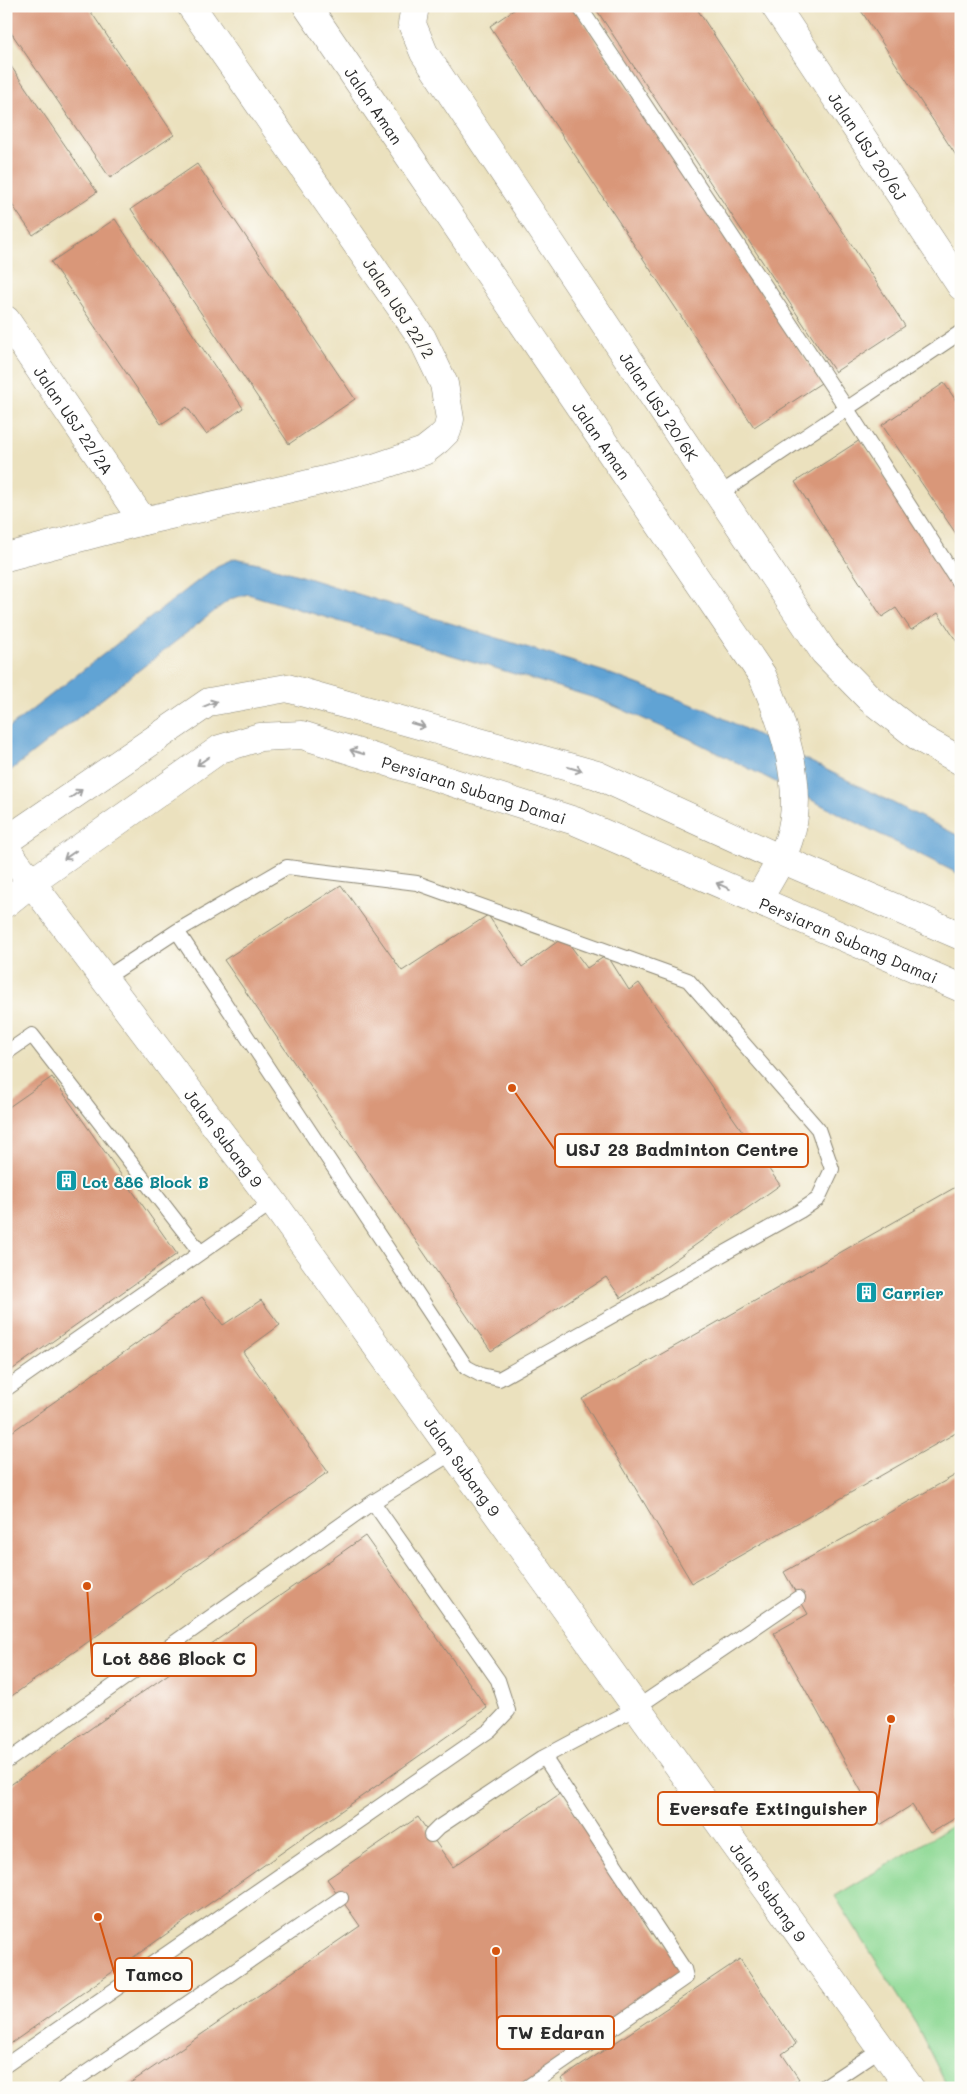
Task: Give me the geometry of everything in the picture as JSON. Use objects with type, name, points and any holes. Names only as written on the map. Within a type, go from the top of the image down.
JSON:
[{"type":"street","name":"Jalan USJ 22/2","points":[[6,557],[143,521],[377,467],[424,451],[438,440],[446,430],[450,419],[444,384],[422,338],[191,6]]},
{"type":"street","name":"Jalan Aman","points":[[307,6],[762,675],[776,705],[787,740],[795,812],[785,849],[757,901]]},
{"type":"street","name":"Jalan USJ 20/6K","points":[[415,6],[412,24],[424,54],[824,652],[870,699],[920,738],[961,761]]},
{"type":"street","name":"Jalan USJ 20/6J","points":[[775,6],[961,286]]},
{"type":"street","name":"Jalan USJ 22/2A","points":[[6,320],[143,521]]},
{"type":"street","points":[[6,841],[209,702],[287,688],[597,775],[785,849],[961,936]]},
{"type":"street","name":"Persiaran Subang Damai","points":[[6,903],[32,882],[220,749],[260,737],[302,735],[575,821],[961,988]]},
{"type":"street","name":"Jalan Subang 9","points":[[6,849],[273,1202],[910,2088]]},
{"type":"lane","points":[[579,6],[847,409],[961,586]]},
{"type":"lane","points":[[718,495],[961,332]]},
{"type":"lane","points":[[104,979],[177,931],[287,868],[417,883],[688,980],[818,1130],[832,1169],[818,1199],[800,1211],[499,1379],[481,1375],[466,1367],[177,931]]},
{"type":"lane","points":[[6,1053],[32,1035],[200,1252]]},
{"type":"lane","points":[[6,1389],[273,1202]]},
{"type":"lane","points":[[6,1762],[373,1502],[452,1453]]},
{"type":"lane","points":[[6,2065],[490,1730],[508,1711],[498,1680],[373,1502]]},
{"type":"lane","points":[[431,1835],[439,1826],[544,1757],[636,1708],[798,1598]]},
{"type":"lane","points":[[526,2088],[686,1976],[684,1969],[544,1757]]},
{"type":"lane","points":[[64,2088],[341,1898]]},
{"type":"lane","points":[[822,2088],[882,2048]]},
{"type":"green space","points":[[961,1821],[961,2088],[948,2088],[916,2024],[835,1896]]},
{"type":"water","points":[[235,558],[263,564],[605,672],[707,710],[961,837],[961,875],[690,739],[598,699],[248,594],[230,599],[6,774],[6,730],[217,566]]},
{"type":"building","points":[[6,6],[87,6],[174,135],[110,178],[6,25]]},
{"type":"building","points":[[513,6],[573,6],[821,383],[754,427],[490,26],[515,9]]},
{"type":"building","points":[[594,6],[695,6],[905,326],[835,372]]},
{"type":"building","points":[[858,6],[953,6],[961,18],[961,163]]},
{"type":"building","points":[[6,59],[97,192],[33,235],[6,196]]},
{"type":"building","points":[[197,164],[355,399],[289,444],[131,209]]},
{"type":"building","points":[[115,219],[243,408],[206,434],[187,407],[161,424],[51,262]]},
{"type":"building","points":[[944,383],[961,408],[961,541],[882,425]]},
{"type":"building","points":[[860,440],[961,595],[961,648],[938,613],[911,630],[896,608],[882,617],[795,482]]},
{"type":"building","points":[[341,885],[402,971],[488,915],[522,967],[564,937],[587,968],[607,955],[629,990],[639,983],[780,1185],[621,1298],[606,1277],[491,1351],[224,960]]},
{"type":"building","name":"Lot 886 Block B","points":[[52,1077],[177,1254],[6,1374],[6,1109]]},
{"type":"building","name":"Carrier","points":[[961,1184],[961,1430],[692,1583],[582,1399]]},
{"type":"building","points":[[202,1297],[223,1325],[261,1300],[280,1325],[243,1352],[328,1472],[6,1700],[6,1436]]},
{"type":"building","points":[[961,1472],[961,1815],[930,1833],[912,1805],[880,1825],[774,1633],[808,1614],[784,1572]]},
{"type":"building","points":[[365,1536],[487,1708],[6,2047],[6,1788]]},
{"type":"building","points":[[561,1793],[687,1976],[524,2088],[123,2088],[360,1926],[327,1879],[418,1817],[453,1867]]},
{"type":"building","points":[[740,1959],[796,2044],[782,2054],[799,2079],[785,2088],[567,2088],[561,2079]]},
{"type":"place","name":"USJ 23 Badminton Centre","points":[[512,1088]]},
{"type":"place","name":"Lot 886 Block B","points":[[66,1181]]},
{"type":"place","name":"Carrier","points":[[866,1292]]},
{"type":"place","name":"Lot 886 Block C","points":[[87,1586]]},
{"type":"place","name":"Eversafe Extinguisher","points":[[891,1719]]},
{"type":"place","name":"Tamco","points":[[98,1917]]},
{"type":"place","name":"TW Edaran","points":[[496,1951]]}]
